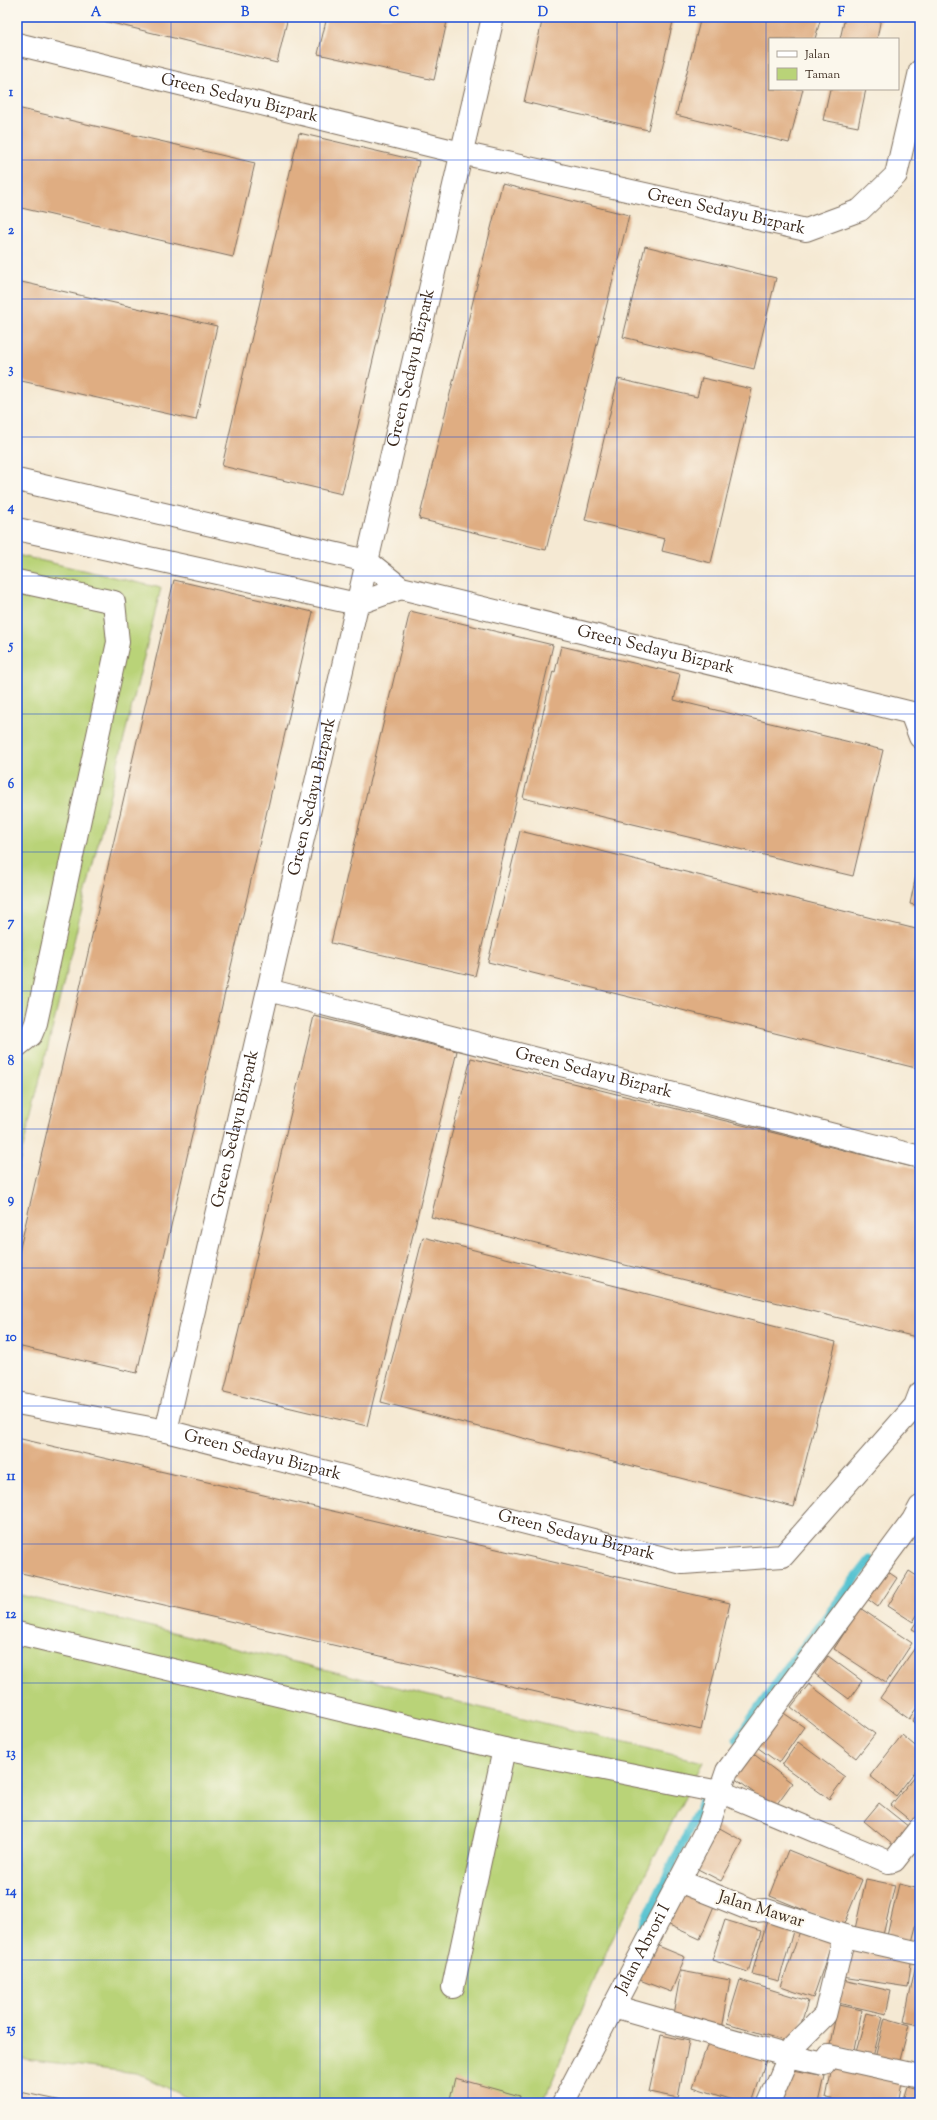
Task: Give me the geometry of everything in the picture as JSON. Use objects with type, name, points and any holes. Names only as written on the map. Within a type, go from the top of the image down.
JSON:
[{"type":"street","name":"Green Sedayu Bizpark","points":[[166,1430],[493,17]]},
{"type":"street","name":"Green Sedayu Bizpark","points":[[17,44],[461,153],[806,230],[860,210],[896,174],[920,72]]},
{"type":"street","name":"Green Sedayu Bizpark","points":[[17,480],[367,561],[400,588],[915,714],[920,737]]},
{"type":"street","points":[[17,528],[357,604],[400,588]]},
{"type":"street","points":[[17,581],[114,602],[118,642],[36,1023],[31,1036],[17,1046]]},
{"type":"street","name":"Green Sedayu Bizpark","points":[[268,990],[920,1157]]},
{"type":"street","name":"Green Sedayu Bizpark","points":[[17,1403],[166,1430],[683,1563],[783,1556],[915,1406],[920,1393]]},
{"type":"street","name":"Jalan Abrori I","points":[[563,2103],[709,1824],[717,1791],[726,1771],[908,1526],[920,1507]]},
{"type":"street","points":[[17,1633],[504,1749],[717,1791],[889,1862],[894,1861],[920,1828]]},
{"type":"street","points":[[453,1987],[504,1749]]},
{"type":"street","name":"Jalan Mawar","points":[[679,1882],[754,1911],[766,1910],[844,1936],[920,1953]]},
{"type":"street","points":[[769,2103],[793,2047],[825,2015],[844,1936]]},
{"type":"street","points":[[613,2006],[789,2056],[824,2064],[829,2056],[920,2076]]},
{"type":"green space","points":[[17,555],[161,588],[17,1172]]},
{"type":"green space","points":[[17,1594],[703,1762],[610,1943],[543,2103],[208,2103],[195,2101],[136,2073],[17,2058]]},
{"type":"building","points":[[87,17],[288,17],[277,63]]},
{"type":"building","points":[[327,17],[448,17],[434,80],[318,54]]},
{"type":"building","points":[[543,17],[674,17],[648,130],[524,102]]},
{"type":"building","points":[[701,17],[821,17],[815,38],[769,38],[769,90],[803,90],[789,143],[676,115]]},
{"type":"building","points":[[845,17],[881,17],[877,38],[840,38]]},
{"type":"building","points":[[830,90],[866,90],[858,127],[823,120]]},
{"type":"building","points":[[17,108],[255,163],[233,257],[17,207]]},
{"type":"building","points":[[299,133],[419,161],[342,494],[222,466]]},
{"type":"building","points":[[502,184],[629,215],[546,550],[419,519]]},
{"type":"building","points":[[645,246],[776,278],[754,369],[623,337]]},
{"type":"building","points":[[17,281],[217,326],[196,420],[17,380]]},
{"type":"building","points":[[702,378],[752,389],[711,563],[662,551],[665,539],[585,520],[618,379],[697,397]]},
{"type":"building","points":[[174,580],[313,612],[137,1373],[17,1346],[17,1261]]},
{"type":"building","points":[[410,611],[553,645],[475,976],[331,943]]},
{"type":"building","points":[[561,646],[680,674],[674,700],[883,750],[853,876],[523,798],[553,671],[555,672]]},
{"type":"building","points":[[520,831],[920,930],[920,1069],[488,962]]},
{"type":"building","points":[[920,861],[920,906],[910,904]]},
{"type":"building","points":[[314,1016],[457,1051],[367,1426],[224,1392]]},
{"type":"building","points":[[471,1058],[920,1169],[920,1338],[431,1217]]},
{"type":"building","points":[[423,1237],[836,1342],[794,1507],[381,1402]]},
{"type":"building","points":[[17,1438],[730,1603],[701,1730],[17,1572]]},
{"type":"building","points":[[881,1567],[897,1578],[878,1607],[862,1595]]},
{"type":"building","points":[[909,1571],[920,1578],[920,1610],[913,1622],[888,1606]]},
{"type":"building","points":[[860,1608],[912,1643],[886,1683],[834,1649]]},
{"type":"building","points":[[920,1616],[920,1633],[912,1629]]},
{"type":"building","points":[[919,1642],[920,1703],[909,1719],[880,1698]]},
{"type":"building","points":[[828,1656],[862,1681],[849,1699],[815,1674]]},
{"type":"building","points":[[809,1684],[875,1734],[856,1758],[791,1707]]},
{"type":"building","points":[[775,1707],[804,1727],[779,1763],[750,1742]]},
{"type":"building","points":[[920,1711],[920,1728],[912,1721]]},
{"type":"building","points":[[902,1735],[920,1750],[920,1765],[896,1796],[870,1776]]},
{"type":"building","points":[[798,1742],[845,1777],[829,1799],[782,1765]]},
{"type":"building","points":[[751,1752],[792,1783],[774,1808],[733,1777]]},
{"type":"building","points":[[920,1770],[920,1822],[917,1826],[891,1805]]},
{"type":"building","points":[[879,1803],[914,1831],[899,1850],[864,1821]]},
{"type":"building","points":[[716,1826],[743,1841],[721,1881],[694,1867]]},
{"type":"building","points":[[788,1850],[862,1880],[843,1926],[770,1896]]},
{"type":"building","points":[[866,1879],[895,1885],[883,1935],[855,1929]]},
{"type":"building","points":[[899,1884],[920,1889],[920,1911],[912,1942],[887,1936]]},
{"type":"building","points":[[682,1892],[714,1906],[700,1939],[667,1924]]},
{"type":"building","points":[[768,1917],[795,1924],[779,1981],[752,1974]]},
{"type":"building","points":[[725,1920],[761,1931],[748,1972],[712,1960]]},
{"type":"building","points":[[801,1928],[833,1939],[813,1998],[781,1987]]},
{"type":"building","points":[[651,1943],[685,1957],[671,1992],[637,1979]]},
{"type":"building","points":[[847,1945],[912,1955],[908,1987],[842,1977]]},
{"type":"building","points":[[917,1958],[920,1959],[920,2025],[904,2022]]},
{"type":"building","points":[[681,1971],[730,1980],[721,2029],[672,2020]]},
{"type":"building","points":[[740,1980],[808,2001],[795,2044],[727,2023]]},
{"type":"building","points":[[843,1980],[891,1991],[886,2014],[838,2003]]},
{"type":"building","points":[[838,2005],[862,2010],[854,2050],[830,2045]]},
{"type":"building","points":[[867,2013],[883,2017],[873,2057],[856,2052]]},
{"type":"building","points":[[885,2018],[909,2025],[899,2064],[875,2058]]},
{"type":"building","points":[[661,2035],[689,2041],[678,2098],[649,2092]]},
{"type":"building","points":[[709,2040],[766,2060],[752,2103],[742,2103],[693,2087]]},
{"type":"building","points":[[833,2063],[903,2077],[898,2103],[850,2103],[826,2098]]},
{"type":"building","points":[[788,2069],[825,2076],[819,2103],[781,2103]]},
{"type":"building","points":[[455,2078],[520,2096],[518,2103],[449,2103]]},
{"type":"building","points":[[907,2086],[920,2090],[920,2103],[902,2103]]},
{"type":"building","points":[[20,2092],[67,2102],[67,2103],[17,2103]]},
{"type":"waterway","points":[[737,1739],[786,1669],[870,1560]]},
{"type":"waterway","points":[[637,1939],[708,1790]]}]
